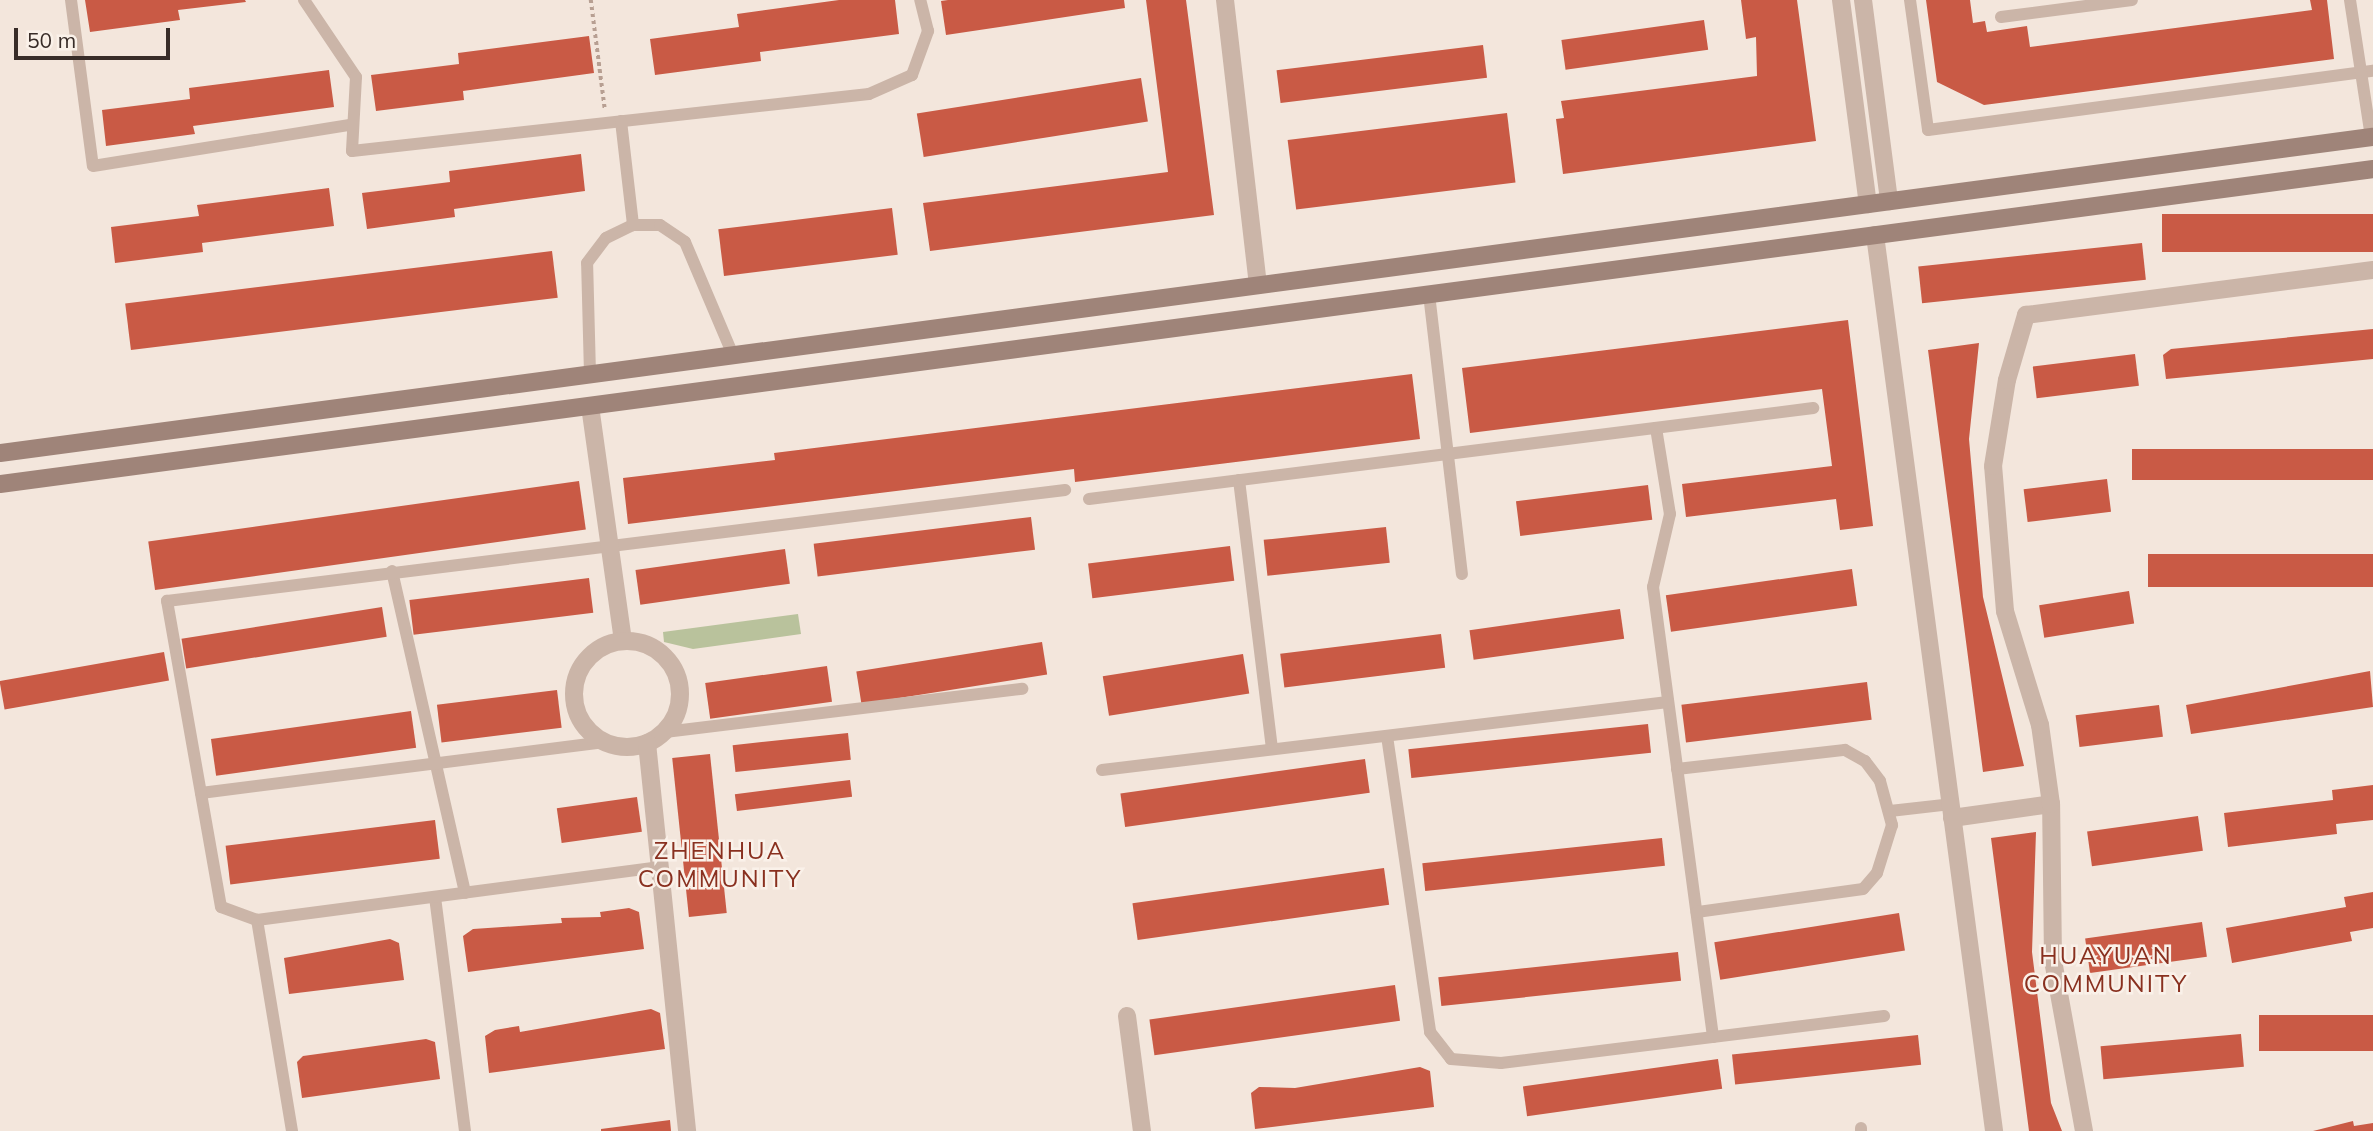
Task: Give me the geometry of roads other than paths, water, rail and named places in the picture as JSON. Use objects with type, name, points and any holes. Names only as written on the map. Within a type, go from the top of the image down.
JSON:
[{"type":"main road","points":[[0,453],[2372,137]]},
{"type":"main road","points":[[0,484],[2373,169]]},
{"type":"street","points":[[1225,0],[1258,285]]},
{"type":"street","points":[[1841,0],[1868,204]]},
{"type":"street","points":[[1863,0],[1889,201]]},
{"type":"street","points":[[1875,235],[1994,1131]]},
{"type":"street","points":[[2084,1131],[2053,960],[2051,804],[2040,725],[2005,611],[1993,466],[2026,315],[2373,270]]},
{"type":"street","points":[[590,406],[623,641]]},
{"type":"street","points":[[623,641],[647,645],[676,671],[677,714],[665,732],[647,743],[605,742],[577,712],[574,690],[591,655],[623,641]]},
{"type":"street","points":[[647,743],[687,1131]]},
{"type":"street","points":[[1952,811],[2051,804]]},
{"type":"street","points":[[1127,1016],[1142,1131]]},
{"type":"lane","points":[[71,0],[93,166],[350,125]]},
{"type":"lane","points":[[304,0],[356,77],[350,125],[352,151],[869,94],[912,75],[928,31],[920,0]]},
{"type":"lane","points":[[1910,0],[1928,130],[2367,71]]},
{"type":"lane","points":[[2001,17],[2132,0]]},
{"type":"lane","points":[[2350,0],[2367,71],[2372,137]]},
{"type":"lane","points":[[621,121],[633,225]]},
{"type":"lane","points":[[590,374],[587,263],[606,238],[633,225],[660,225],[685,242],[733,355]]},
{"type":"lane","points":[[1429,294],[1462,574]]},
{"type":"lane","points":[[1089,499],[1813,408]]},
{"type":"lane","points":[[1656,428],[1670,514],[1654,587],[1713,1037]]},
{"type":"lane","points":[[1239,480],[1272,749]]},
{"type":"lane","points":[[659,867],[257,920],[221,907],[167,601],[609,542],[1065,490]]},
{"type":"lane","points":[[392,571],[465,893]]},
{"type":"lane","points":[[665,732],[1022,689]]},
{"type":"lane","points":[[1102,770],[1668,702]]},
{"type":"lane","points":[[1387,736],[1430,1032],[1451,1059],[1501,1063],[1884,1016]]},
{"type":"lane","points":[[201,793],[605,742]]},
{"type":"lane","points":[[1677,769],[1845,750],[1865,761],[1890,811],[1885,853],[1863,889],[1697,912]]},
{"type":"lane","points":[[1890,811],[1952,811]]},
{"type":"lane","points":[[435,897],[465,1131]]},
{"type":"lane","points":[[257,920],[292,1131]]},
{"type":"district","name":"ZHENHUA COMMUNITY","points":[[720,865]]},
{"type":"district","name":"HUAYUAN COMMUNITY","points":[[2106,970]]}]
